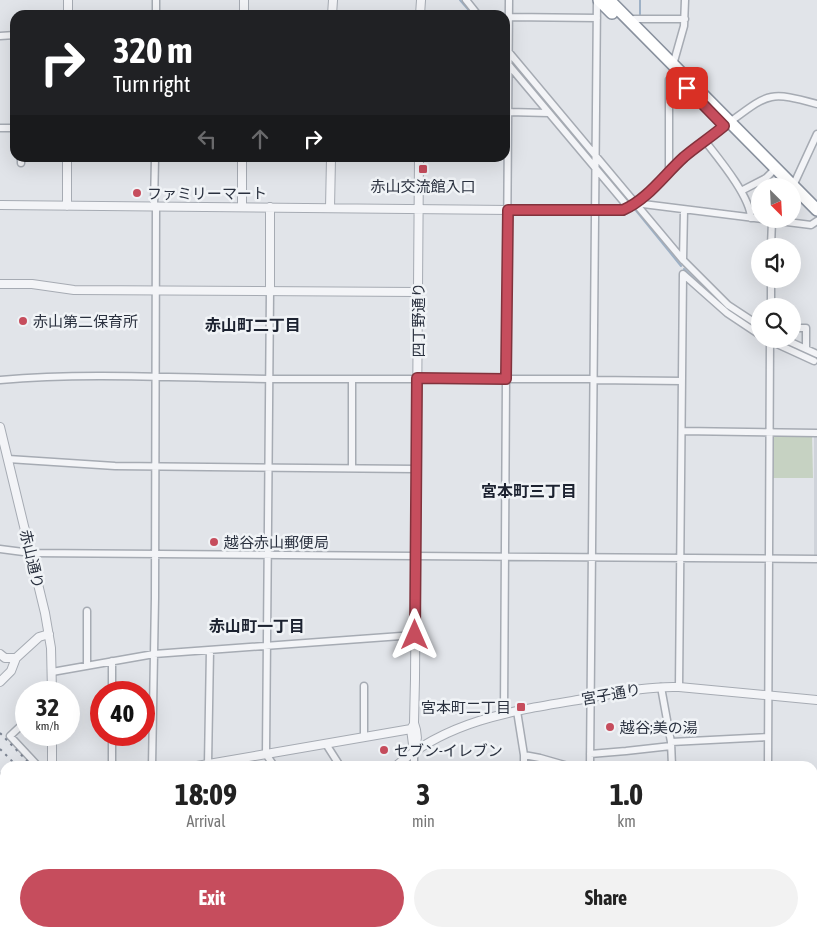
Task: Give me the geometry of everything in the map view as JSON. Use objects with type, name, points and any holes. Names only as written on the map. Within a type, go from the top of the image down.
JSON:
[{"type":"highway","points":[[598,0],[674,70]]},
{"type":"highway","points":[[609,0],[779,178]]},
{"type":"highway","points":[[727,124],[777,178]]},
{"type":"highway","points":[[801,198],[817,210]]},
{"type":"highway","points":[[801,202],[817,220]]},
{"type":"street","points":[[466,0],[474,10]]},
{"type":"street","points":[[590,761],[594,210],[598,0]]},
{"type":"street","points":[[672,170],[670,168],[669,80],[674,70],[685,18],[685,0]]},
{"type":"street","points":[[510,18],[597,18]]},
{"type":"street","points":[[631,22],[634,19],[685,18]]},
{"type":"street","points":[[510,53],[596,156],[631,206]]},
{"type":"street","points":[[510,67],[595,168],[631,206],[728,305],[751,320]]},
{"type":"street","points":[[0,205],[623,210],[658,185],[684,158],[727,124],[763,99],[771,96],[789,96],[817,104]]},
{"type":"street","points":[[510,112],[549,113]]},
{"type":"street","points":[[795,178],[817,134]]},
{"type":"street","points":[[706,141],[731,174],[751,214]]},
{"type":"street","points":[[67,162],[67,206]]},
{"type":"street","points":[[152,761],[156,378],[155,162]]},
{"type":"street","points":[[242,162],[242,207]]},
{"type":"street","points":[[330,208],[331,162]]},
{"type":"street","name":"四丁野通り","points":[[414,761],[419,162]]},
{"type":"street","points":[[504,714],[508,162]]},
{"type":"street","points":[[741,191],[766,178],[771,173]]},
{"type":"street","points":[[631,206],[751,218]]},
{"type":"street","points":[[270,208],[266,754],[271,761]]},
{"type":"street","points":[[683,260],[684,210]]},
{"type":"street","points":[[801,224],[811,225],[817,220]]},
{"type":"street","points":[[679,687],[683,274],[727,313],[751,329]]},
{"type":"street","points":[[0,284],[32,284],[74,290],[417,292]]},
{"type":"street","points":[[801,328],[806,328],[806,349]]},
{"type":"street","points":[[801,347],[817,354]]},
{"type":"street","points":[[768,761],[769,348]]},
{"type":"street","points":[[786,348],[814,361]]},
{"type":"street","points":[[0,380],[30,377],[682,381]]},
{"type":"street","points":[[352,380],[352,468]]},
{"type":"street","name":"赤山通り","points":[[0,426],[3,449],[8,460],[49,634],[52,681]]},
{"type":"street","points":[[682,431],[817,432]]},
{"type":"street","points":[[8,460],[106,466],[416,469]]},
{"type":"street","points":[[0,549],[30,553],[817,559]]},
{"type":"street","points":[[87,611],[87,665]]},
{"type":"street","points":[[0,682],[11,671],[16,658],[38,637],[49,634]]},
{"type":"street","points":[[52,672],[154,654],[415,635]]},
{"type":"street","points":[[208,761],[210,650]]},
{"type":"street","points":[[0,654],[5,658],[16,658]]},
{"type":"street","points":[[112,660],[112,681]]},
{"type":"street","points":[[364,686],[364,738]]},
{"type":"street","points":[[661,687],[671,744],[672,761]]},
{"type":"street","name":"宮子通り","points":[[402,761],[414,752],[458,728],[517,710],[661,687],[817,700]]},
{"type":"street","points":[[517,710],[524,761]]},
{"type":"street","points":[[225,761],[364,738],[413,726]]},
{"type":"street","points":[[15,731],[10,736],[15,741]]},
{"type":"street","points":[[590,754],[626,752],[671,744],[768,737]]},
{"type":"street","points":[[326,744],[337,761]]},
{"type":"street","points":[[19,746],[33,761]]},
{"type":"street","points":[[52,746],[52,761]]},
{"type":"street","points":[[112,746],[112,761]]},
{"type":"street","points":[[524,755],[550,761]]},
{"type":"shaded area","points":[[814,437],[817,437],[817,556],[814,556]]},
{"type":"green space","points":[[775,436],[812,436],[813,478],[773,478],[773,439]]},
{"type":"waterway","points":[[460,0],[469,10]]},
{"type":"waterway","points":[[640,0],[640,17]]},
{"type":"waterway","points":[[512,61],[590,156]]},
{"type":"waterway","points":[[600,168],[628,201]]},
{"type":"waterway","points":[[634,208],[681,266]]},
{"type":"waterway","points":[[684,269],[702,287]]},
{"type":"waterway","points":[[725,307],[745,321]]},
{"type":"waterway","points":[[795,348],[817,358]]},
{"type":"railway","points":[[0,733],[27,761]]},
{"type":"railway","points":[[0,749],[12,761]]},
{"type":"place","name":"赤山交流館入口","points":[[423,169]]},
{"type":"place","name":"ファミリーマート","points":[[137,193]]},
{"type":"place","name":"赤山第二保育所","points":[[23,321]]},
{"type":"place","name":"越谷赤山郵便局","points":[[214,542]]},
{"type":"place","name":"宮本町二丁目","points":[[521,707]]},
{"type":"place","name":"越谷;美の湯","points":[[610,727]]},
{"type":"place","name":"セブン-イレブン","points":[[384,750]]},
{"type":"district","name":"赤山町二丁目","points":[[253,325]]},
{"type":"district","name":"宮本町三丁目","points":[[529,491]]},
{"type":"district","name":"赤山町一丁目","points":[[257,626]]},
{"type":"route","points":[[415,635],[417,378],[506,379],[508,210],[623,210],[629,208],[658,185],[684,158],[724,126],[687,88]]}]
